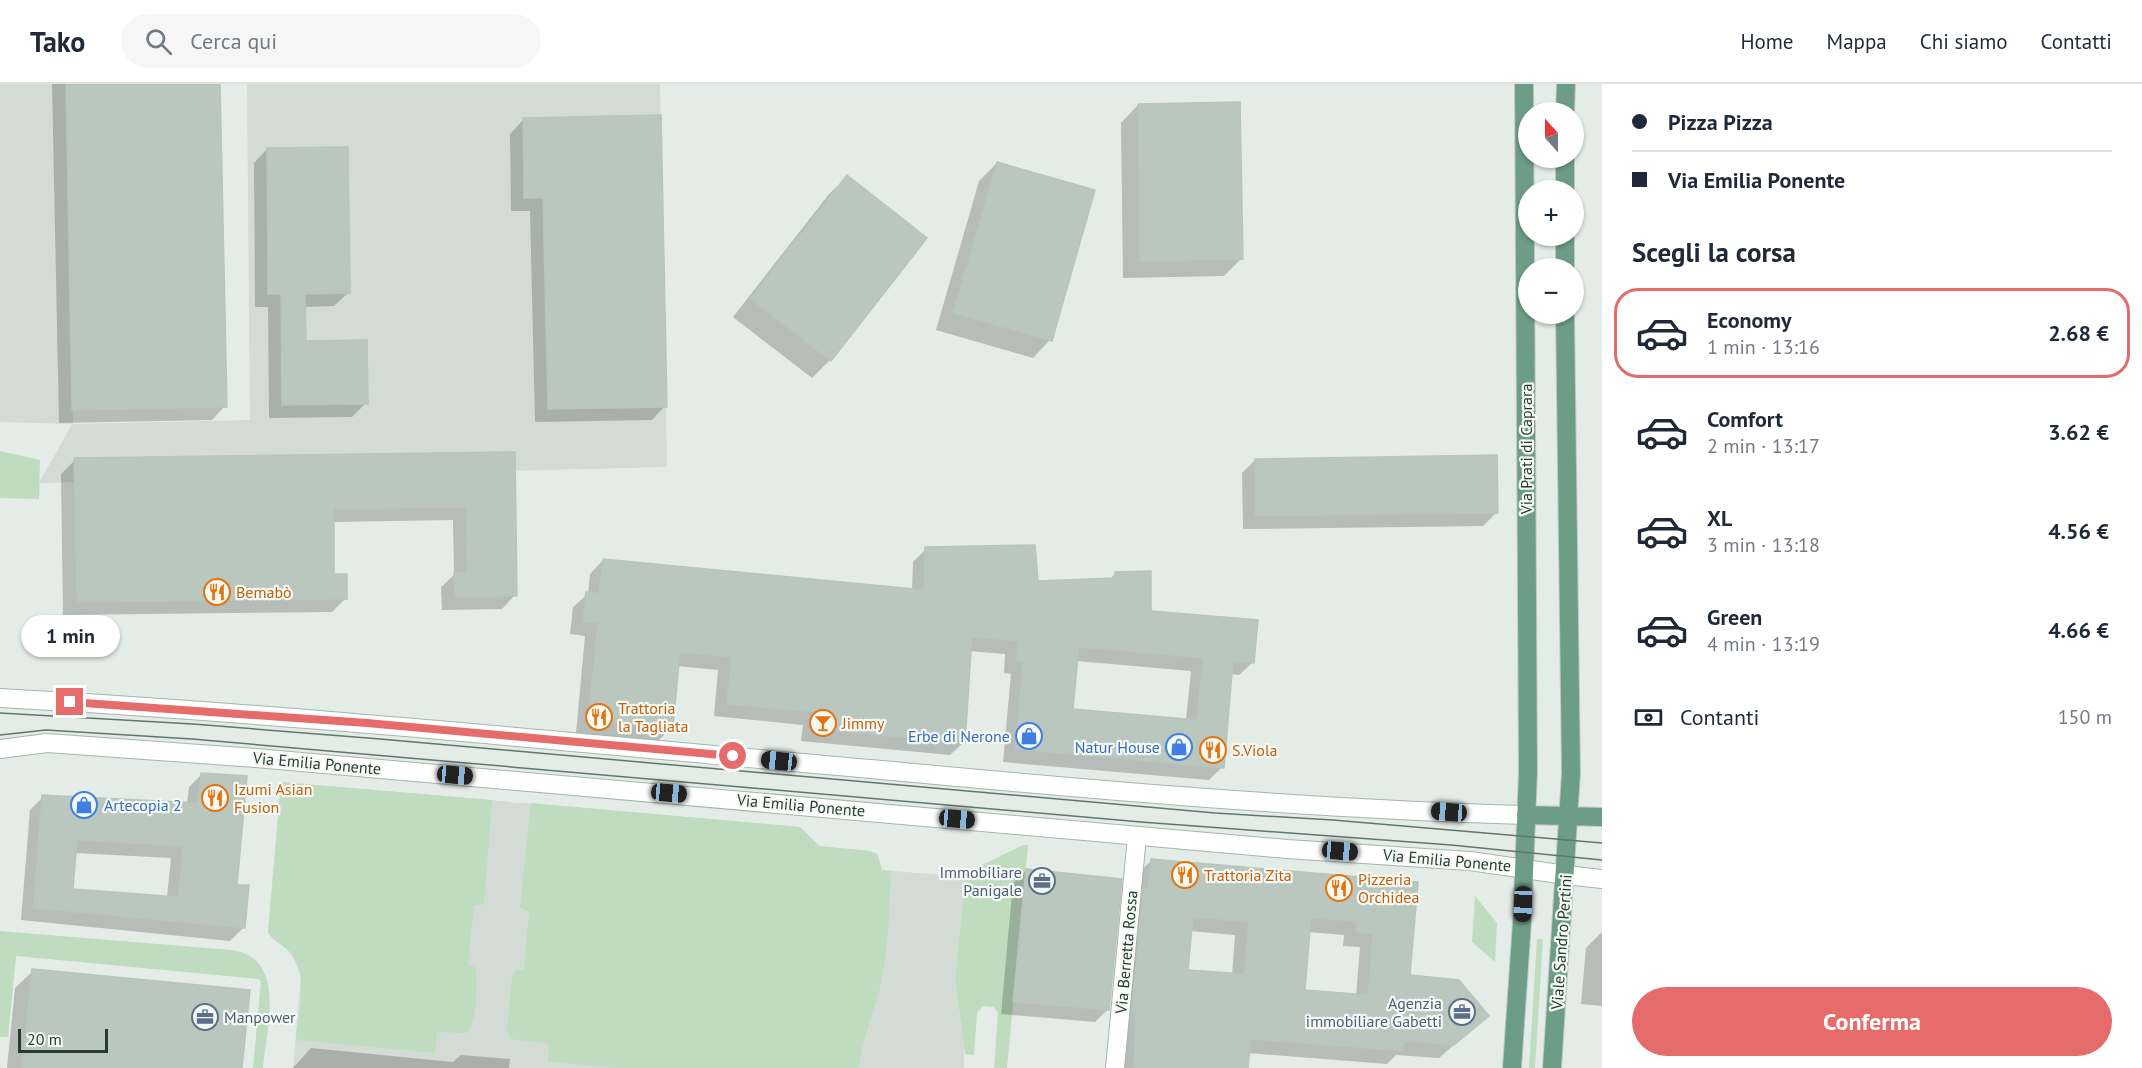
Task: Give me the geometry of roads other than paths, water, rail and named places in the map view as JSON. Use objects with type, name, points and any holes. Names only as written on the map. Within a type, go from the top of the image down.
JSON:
[{"type":"main road","name":"Via Prati di Caprara","points":[[1524,84],[1526,815]]},
{"type":"main road","points":[[1565,102],[1566,84]]},
{"type":"main road","points":[[1565,324],[1571,773],[1569,816]]},
{"type":"main road","points":[[0,698],[186,708],[367,723],[1195,799],[1602,817]]},
{"type":"main road","name":"Via Emilia Ponente","points":[[0,749],[47,743],[233,756],[1524,868],[1602,879]]},
{"type":"main road","points":[[1512,1068],[1526,815]]},
{"type":"main road","name":"Viale Sandro Pertini","points":[[1552,1068],[1569,816]]},
{"type":"main road","name":"Via Berretta Rossa","points":[[1115,1068],[1137,836]]},
{"type":"tram line","points":[[0,713],[193,724],[380,739],[1215,813],[1333,820],[1602,843]]},
{"type":"tram line","points":[[0,735],[46,730],[192,739],[1141,822],[1451,845],[1602,860]]},
{"type":"place","name":"Bemabò","points":[[217,592]]},
{"type":"place","name":"Trattoria la Tagliata","points":[[599,717]]},
{"type":"place","name":"Jimmy","points":[[823,723]]},
{"type":"place","name":"Erbe di Nerone","points":[[1029,736]]},
{"type":"place","name":"Natur House","points":[[1179,747]]},
{"type":"place","name":"S.Viola","points":[[1213,750]]},
{"type":"place","name":"Izumi Asian Fusion","points":[[215,798]]},
{"type":"place","name":"Artecopia 2","points":[[84,805]]},
{"type":"place","name":"Trattoria Zita","points":[[1185,875]]},
{"type":"place","name":"Immobiliare Panigale","points":[[1042,881]]},
{"type":"place","name":"Pizzeria Orchidea","points":[[1339,888]]},
{"type":"place","name":"Agenzia immobiliare Gabetti","points":[[1462,1012]]},
{"type":"place","name":"Manpower","points":[[205,1017]]}]
